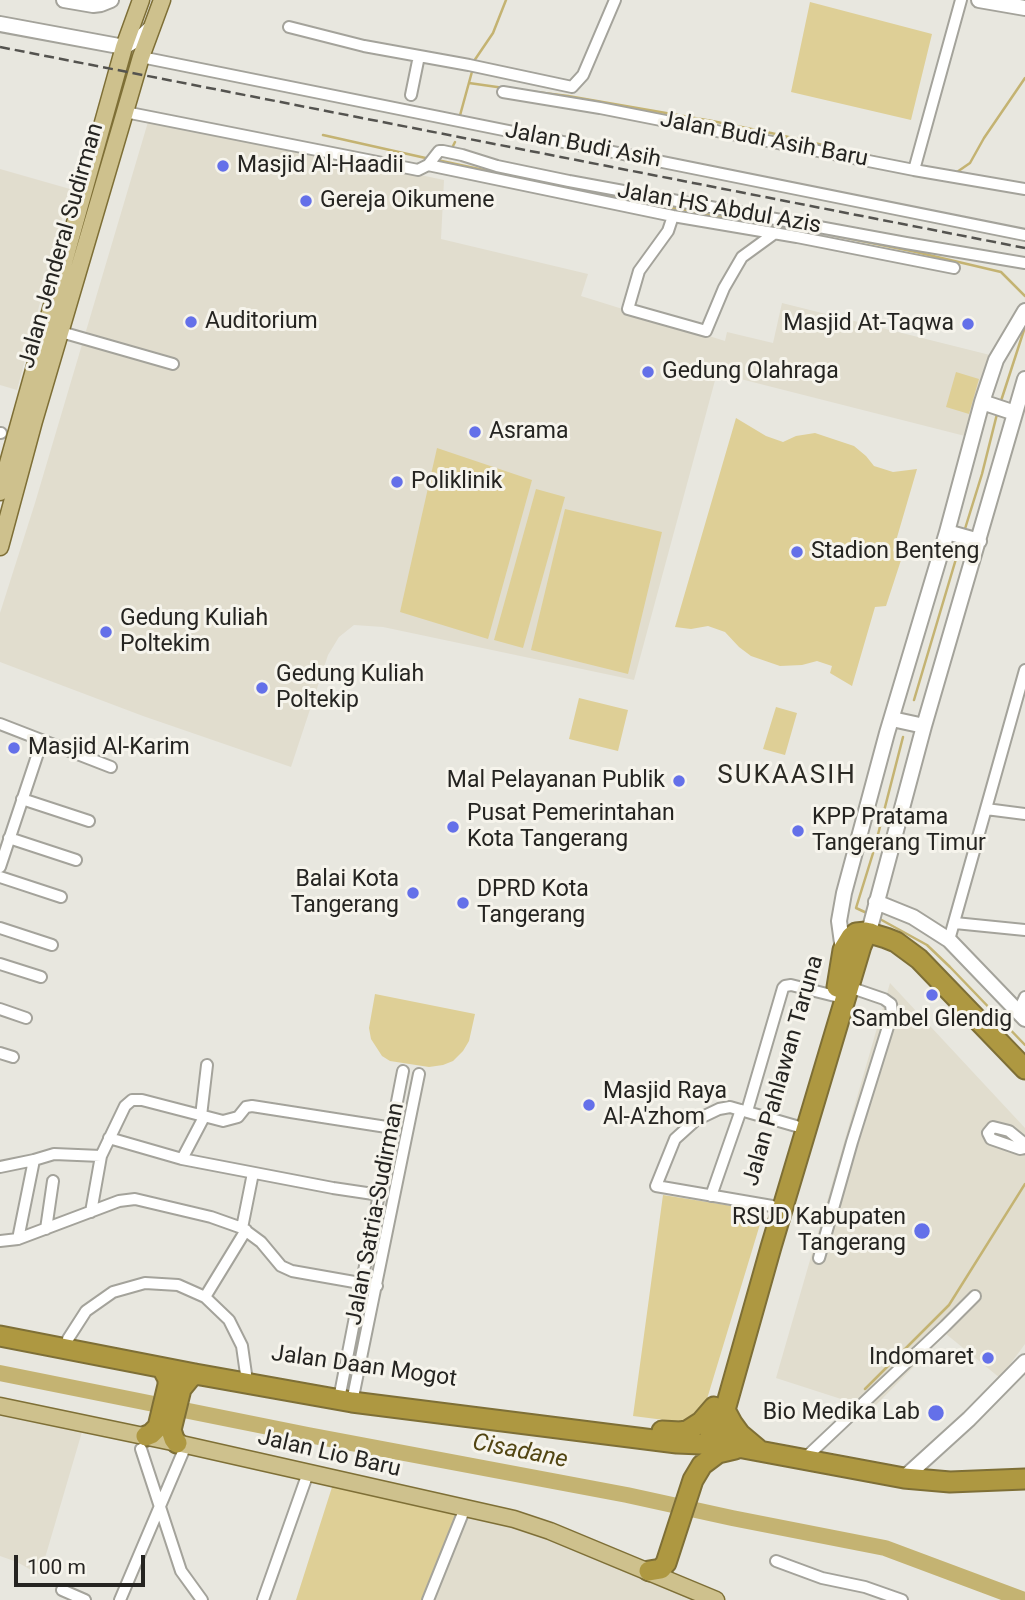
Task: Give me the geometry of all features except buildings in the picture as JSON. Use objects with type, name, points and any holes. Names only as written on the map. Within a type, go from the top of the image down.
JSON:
[{"type":"highway","points":[[843,950],[856,933],[871,928],[896,942],[919,959],[1025,1069]]},
{"type":"highway","name":"Jalan Pahlawan Taruna","points":[[720,1408],[726,1371],[796,1126],[842,991],[862,942],[871,928]]},
{"type":"highway","name":"Jalan Pahlawan Taruna","points":[[708,1437],[720,1408],[771,1247],[842,991],[843,950]]},
{"type":"highway","name":"Jalan Daan Mogot","points":[[0,1326],[346,1396],[680,1432],[694,1427],[720,1408]]},
{"type":"highway","name":"Jalan Daan Mogot","points":[[0,1336],[171,1380],[195,1374],[677,1443],[708,1437],[743,1448],[904,1478],[950,1482],[1025,1479]]},
{"type":"highway","points":[[163,1438],[171,1380],[190,1378],[195,1374]]},
{"type":"highway","points":[[720,1408],[740,1434],[763,1452]]},
{"type":"highway","points":[[646,1570],[664,1567],[694,1478],[695,1465],[691,1456],[677,1443]]},
{"type":"highway","points":[[694,1478],[709,1458],[718,1452],[743,1448]]},
{"type":"main road","points":[[64,0],[93,5],[111,0]]},
{"type":"main road","name":"Jalan Jenderal Sudirman","points":[[0,492],[124,47],[141,0]]},
{"type":"main road","name":"Jalan Jenderal Sudirman","points":[[0,547],[124,111],[162,0]]},
{"type":"main road","points":[[979,0],[1025,8]]},
{"type":"main road","points":[[0,23],[124,47],[152,27]]},
{"type":"main road","name":"Jalan Pahlawan Taruna","points":[[843,950],[839,921],[844,893],[892,719],[950,533],[996,360],[1023,314]]},
{"type":"main road","points":[[871,928],[975,540],[1025,379]]},
{"type":"main road","points":[[985,403],[1013,412]]},
{"type":"main road","points":[[950,533],[975,540]]},
{"type":"main road","points":[[892,719],[924,726]]},
{"type":"main road","points":[[875,905],[912,917],[949,940],[1022,1016]]},
{"type":"main road","points":[[904,1478],[1024,1365]]},
{"type":"main road","name":"Jalan Lio Baru","points":[[0,1406],[163,1438],[532,1524],[646,1570],[695,1595],[716,1600]]},
{"type":"street","points":[[289,27],[364,46],[572,87],[583,75],[615,0]]},
{"type":"street","points":[[915,166],[961,0]]},
{"type":"street","points":[[411,94],[419,56]]},
{"type":"street","name":"Jalan Budi Asih","points":[[141,57],[1025,235]]},
{"type":"street","name":"Jalan Budi Asih Baru","points":[[503,92],[915,166],[1025,189]]},
{"type":"street","points":[[124,111],[418,170],[433,158],[462,155],[495,172]]},
{"type":"street","points":[[433,158],[472,173],[495,172],[553,184],[673,216],[954,268]]},
{"type":"street","points":[[472,173],[476,161]]},
{"type":"street","name":"Jalan HS Abdul Azis","points":[[567,187],[803,224],[1023,265]]},
{"type":"street","points":[[673,216],[668,231],[639,271],[628,309],[706,331],[724,288],[742,257],[775,233]]},
{"type":"street","points":[[797,237],[803,224]]},
{"type":"street","points":[[888,256],[906,243]]},
{"type":"street","points":[[61,331],[173,365]]},
{"type":"street","points":[[949,940],[1025,670]]},
{"type":"street","points":[[1012,717],[1025,721]]},
{"type":"street","points":[[0,724],[111,767]]},
{"type":"street","points":[[0,867],[42,741]]},
{"type":"street","points":[[22,799],[89,821]]},
{"type":"street","points":[[986,810],[1025,814]]},
{"type":"street","points":[[9,838],[76,860]]},
{"type":"street","points":[[0,877],[61,897]]},
{"type":"street","points":[[955,923],[1025,930]]},
{"type":"street","points":[[0,928],[52,945]]},
{"type":"street","points":[[0,964],[40,977]]},
{"type":"street","points":[[711,1196],[744,1111],[783,988],[791,985],[884,999],[891,1004],[892,1014],[819,1258]]},
{"type":"street","points":[[1022,1016],[1025,997]]},
{"type":"street","points":[[0,1009],[26,1018]]},
{"type":"street","points":[[0,1053],[13,1057]]},
{"type":"street","points":[[182,1159],[202,1116],[207,1065]]},
{"type":"street","name":"Jalan Satria-Sudirman","points":[[346,1396],[363,1283],[404,1071]]},
{"type":"street","name":"Jalan Satria-Sudirman","points":[[346,1396],[377,1286],[419,1074]]},
{"type":"street","points":[[91,1212],[101,1156],[125,1107],[132,1100],[142,1100],[223,1121],[238,1117],[246,1107],[253,1106],[393,1128]]},
{"type":"street","points":[[772,1206],[656,1186],[675,1139],[687,1126],[719,1109],[730,1107],[796,1126]]},
{"type":"street","points":[[108,1138],[182,1159],[380,1195]]},
{"type":"street","points":[[0,1167],[54,1154],[101,1156]]},
{"type":"street","points":[[18,1238],[34,1160]]},
{"type":"street","points":[[205,1297],[244,1229],[253,1172]]},
{"type":"street","points":[[46,1229],[53,1181]]},
{"type":"street","points":[[0,1241],[46,1229],[119,1201],[135,1199],[211,1217],[244,1229],[261,1242],[281,1266],[292,1271],[377,1286]]},
{"type":"street","points":[[68,1339],[86,1311],[113,1292],[145,1283],[178,1285],[205,1297],[229,1320],[242,1346],[246,1374]]},
{"type":"street","points":[[803,1460],[975,1296]]},
{"type":"street","points":[[163,1438],[160,1508],[181,1571],[202,1600]]},
{"type":"street","points":[[120,1600],[160,1508],[163,1438]]},
{"type":"street","points":[[263,1600],[308,1473]]},
{"type":"street","points":[[428,1600],[466,1508]]},
{"type":"street","points":[[776,1561],[822,1578],[865,1587],[902,1600]]},
{"type":"street","points":[[61,1590],[85,1600]]},
{"type":"shaded area","points":[[810,2],[932,34],[911,120],[791,92]]},
{"type":"shaded area","points":[[148,122],[207,130],[444,180],[441,239],[588,274],[581,296],[725,341],[727,332],[773,343],[782,303],[990,355],[969,437],[717,373],[634,680],[383,627],[354,625],[339,637],[328,655],[291,767],[143,716],[0,662],[0,613]]},
{"type":"shaded area","points":[[0,169],[70,189],[17,390],[0,385]]},
{"type":"shaded area","points":[[956,372],[979,379],[969,414],[946,407]]},
{"type":"shaded area","name":"Stadion Benteng","points":[[736,418],[766,436],[783,442],[796,436],[815,433],[854,446],[874,466],[893,472],[917,469],[893,551],[903,554],[886,606],[875,607],[852,686],[830,673],[832,666],[817,661],[780,666],[751,656],[725,632],[708,626],[691,629],[675,627]]},
{"type":"shaded area","points":[[437,448],[532,480],[488,639],[400,612]]},
{"type":"shaded area","points":[[536,489],[565,497],[523,648],[494,640]]},
{"type":"shaded area","points":[[565,509],[662,532],[628,674],[531,650]]},
{"type":"shaded area","points":[[579,698],[628,710],[618,751],[569,739]]},
{"type":"shaded area","points":[[776,707],[797,713],[785,755],[763,749]]},
{"type":"shaded area","name":"RSUD Kabupaten Tangerang","points":[[890,983],[1025,1128],[1025,1344],[1000,1378],[946,1334],[872,1409],[776,1378]]},
{"type":"shaded area","points":[[375,994],[475,1014],[469,1041],[453,1061],[443,1065],[429,1067],[390,1061],[382,1056],[371,1039],[369,1028]]},
{"type":"shaded area","points":[[663,1195],[764,1211],[707,1399],[691,1418],[680,1422],[633,1416]]},
{"type":"shaded area","points":[[0,1411],[84,1425],[40,1575],[0,1556]]},
{"type":"shaded area","points":[[333,1484],[463,1506],[424,1600],[296,1600]]},
{"type":"shaded area","points":[[463,1506],[555,1537],[693,1600],[424,1600]]},
{"type":"waterway","points":[[474,61],[493,33],[506,0]]},
{"type":"waterway","points":[[459,119],[473,68]]},
{"type":"waterway","points":[[954,172],[970,163],[1025,78]]},
{"type":"waterway","points":[[469,83],[504,88]]},
{"type":"waterway","points":[[528,91],[712,121],[879,158]]},
{"type":"waterway","points":[[323,135],[430,159]]},
{"type":"waterway","points":[[451,150],[455,142]]},
{"type":"waterway","points":[[437,160],[741,221],[815,231]]},
{"type":"waterway","points":[[832,235],[1001,272],[1025,296]]},
{"type":"waterway","points":[[1000,404],[1025,327]]},
{"type":"waterway","points":[[964,532],[997,414]]},
{"type":"waterway","points":[[914,700],[961,542]]},
{"type":"waterway","points":[[869,914],[856,908],[903,737]]},
{"type":"waterway","points":[[878,918],[927,945],[1025,1045]]},
{"type":"waterway","points":[[865,1389],[949,1305],[1025,1184]]},
{"type":"waterway","name":"Cisadane","points":[[0,1373],[885,1548],[1024,1600]]},
{"type":"railway","points":[[0,47],[1025,248]]},
{"type":"place","name":"Masjid Al-Haadii","points":[[223,166]]},
{"type":"place","name":"Gereja Oikumene","points":[[306,201]]},
{"type":"place","name":"Auditorium","points":[[191,322]]},
{"type":"place","name":"Masjid At-Taqwa","points":[[968,324]]},
{"type":"place","name":"Gedung Olahraga","points":[[648,372]]},
{"type":"place","name":"Asrama","points":[[475,432]]},
{"type":"place","name":"Poliklinik","points":[[397,482]]},
{"type":"place","name":"Stadion Benteng","points":[[797,552]]},
{"type":"place","name":"Gedung Kuliah Poltekim","points":[[106,632]]},
{"type":"place","name":"Gedung Kuliah Poltekip","points":[[262,688]]},
{"type":"place","name":"Masjid Al-Karim","points":[[14,748]]},
{"type":"place","name":"Mal Pelayanan Publik","points":[[679,781]]},
{"type":"place","name":"Pusat Pemerintahan Kota Tangerang","points":[[453,827]]},
{"type":"place","name":"KPP Pratama Tangerang Timur","points":[[798,831]]},
{"type":"place","name":"Balai Kota Tangerang","points":[[413,893]]},
{"type":"place","name":"DPRD Kota Tangerang","points":[[463,903]]},
{"type":"place","name":"Sambel Glendig","points":[[932,995]]},
{"type":"place","name":"Masjid Raya Al-A'zhom","points":[[589,1105]]},
{"type":"place","name":"RSUD Kabupaten Tangerang","points":[[922,1231]]},
{"type":"place","name":"Indomaret","points":[[988,1358]]},
{"type":"place","name":"Bio Medika Lab","points":[[936,1413]]},
{"type":"district","name":"SUKAASIH","points":[[787,776]]}]
